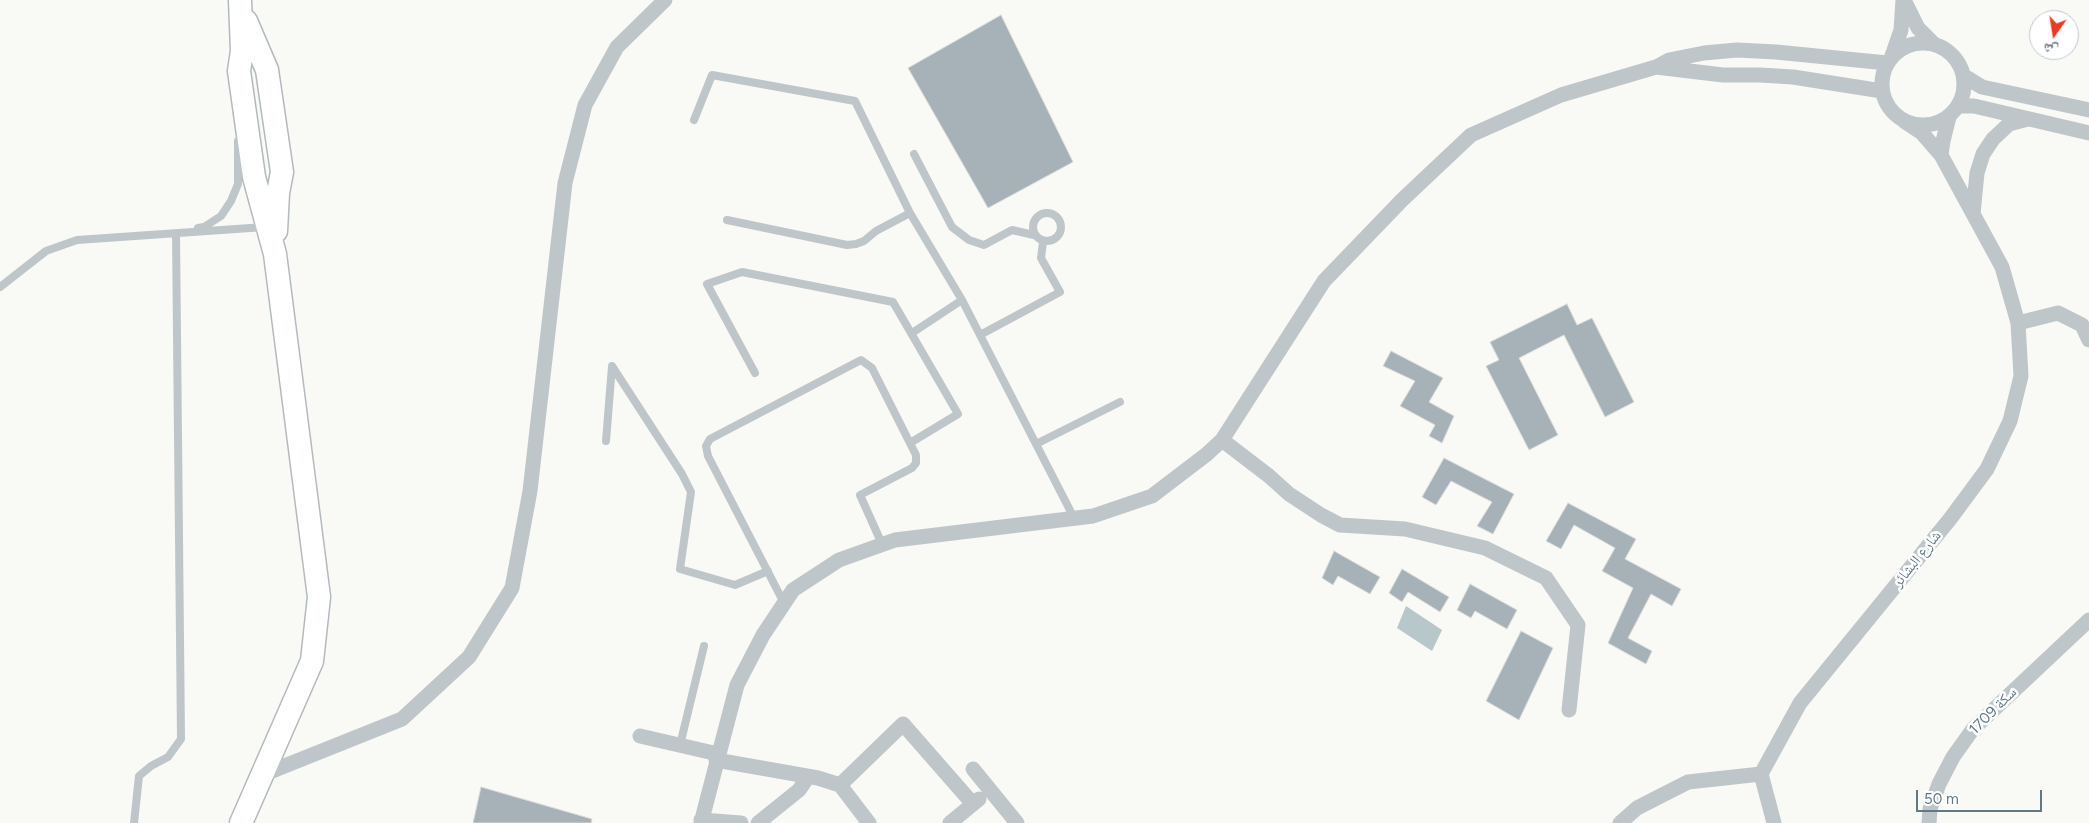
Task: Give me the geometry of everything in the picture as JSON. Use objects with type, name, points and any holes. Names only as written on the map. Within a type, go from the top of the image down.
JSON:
[{"type":"street","points":[[262,775],[402,719],[469,657],[512,588],[530,491],[565,183],[585,105],[617,47],[665,0]]},
{"type":"street","points":[[1904,0],[1918,28],[1934,44],[1948,51],[1959,62],[1964,76],[1964,92],[1954,112],[1941,156]]},
{"type":"street","points":[[1904,0],[1901,30],[1884,69],[1881,84],[1884,99],[1892,112],[1904,122],[1919,126],[1935,124],[1954,112],[1974,106],[2089,133]]},
{"type":"street","points":[[240,5],[268,70],[282,172],[272,226]]},
{"type":"street","points":[[240,5],[242,51],[239,70],[254,176],[272,226],[319,597],[312,661],[241,823]]},
{"type":"street","points":[[741,823],[701,821],[737,686],[762,635],[793,590],[838,560],[895,540],[1093,516],[1152,496],[1207,454],[1222,440],[1324,281],[1402,200],[1471,135],[1562,95],[1656,67],[1668,60],[1704,52],[1737,50],[1889,60],[1904,47],[1919,42],[1934,44]]},
{"type":"street","points":[[1656,67],[1723,75],[1793,77],[1882,91]]},
{"type":"street","points":[[1964,76],[1982,87],[2089,110]]},
{"type":"street","points":[[1973,214],[1976,173],[1983,154],[1993,138],[2009,124],[2030,119]]},
{"type":"street","name":"شارع البشائر","points":[[1761,774],[1800,703],[1950,519],[1987,468],[2010,421],[2021,376],[2018,322],[2002,267],[1941,156],[1922,133],[1904,122]]},
{"type":"street","points":[[2018,322],[2058,313],[2082,325],[2089,340]]},
{"type":"street","points":[[1222,440],[1270,476],[1289,494],[1320,515],[1340,525],[1405,529],[1485,548],[1546,578],[1578,625],[1569,710]]},
{"type":"street","name":"سكة 1709","points":[[1930,823],[1930,808],[1939,784],[1953,757],[1973,728],[2089,620]]},
{"type":"street","points":[[840,786],[903,724],[973,804]]},
{"type":"street","points":[[640,736],[680,745],[717,757],[840,786],[869,823]]},
{"type":"street","points":[[973,769],[1018,823]]},
{"type":"street","points":[[1620,823],[1637,808],[1688,782],[1761,774],[1774,823]]},
{"type":"street","points":[[758,823],[799,790],[808,777]]},
{"type":"street","points":[[950,823],[990,790]]},
{"type":"lane","points":[[234,96],[239,70]]},
{"type":"lane","points":[[694,120],[712,75],[855,101],[910,213],[962,300],[1074,518]]},
{"type":"lane","points":[[176,234],[204,227],[221,216],[231,201],[238,184],[238,136]]},
{"type":"lane","points":[[914,154],[952,226],[969,240],[984,245],[1012,230],[1034,235],[1043,242],[1054,240],[1061,230],[1059,218],[1050,211],[1039,214],[1033,223],[1034,235]]},
{"type":"lane","points":[[727,220],[847,245],[864,241],[876,231],[910,213]]},
{"type":"lane","points":[[0,287],[46,251],[77,240],[272,226]]},
{"type":"lane","points":[[134,823],[139,776],[151,766],[168,757],[181,739],[176,234]]},
{"type":"lane","points":[[980,335],[1060,292],[1041,258],[1043,242]]},
{"type":"lane","points":[[755,373],[707,284],[742,272],[893,302],[958,414],[910,443]]},
{"type":"lane","points":[[912,333],[962,300]]},
{"type":"lane","points":[[784,603],[708,456],[706,446],[710,439],[861,360],[872,368],[916,455],[916,462],[912,468],[860,495],[882,544]]},
{"type":"lane","points":[[606,441],[612,366],[682,474],[691,492],[680,569],[735,585],[768,571]]},
{"type":"lane","points":[[1036,444],[1120,402]]},
{"type":"lane","points":[[680,745],[704,646]]},
{"type":"shaded area","points":[[1406,606],[1442,630],[1432,651],[1397,628]]},
{"type":"building","points":[[1001,15],[1073,162],[988,208],[908,68]]},
{"type":"building","points":[[1567,304],[1577,325],[1592,318],[1634,402],[1605,417],[1564,335],[1519,358],[1558,435],[1529,450],[1486,366],[1499,360],[1490,342]]},
{"type":"building","points":[[1391,351],[1443,378],[1429,402],[1454,416],[1442,443],[1429,436],[1435,425],[1400,406],[1415,381],[1383,366]]},
{"type":"building","points":[[1444,458],[1514,494],[1493,534],[1477,526],[1492,502],[1451,481],[1436,505],[1422,497]]},
{"type":"building","points":[[1568,503],[1636,539],[1625,559],[1681,589],[1672,606],[1651,594],[1628,638],[1652,651],[1646,664],[1608,643],[1633,588],[1602,571],[1615,548],[1574,525],[1561,549],[1546,541]]},
{"type":"building","points":[[1334,551],[1380,577],[1370,594],[1338,576],[1333,585],[1322,578]]},
{"type":"building","points":[[1402,569],[1449,597],[1440,612],[1408,592],[1402,602],[1389,593]]},
{"type":"building","points":[[1470,584],[1517,610],[1507,629],[1475,611],[1471,618],[1457,610]]},
{"type":"building","points":[[1521,631],[1553,648],[1519,720],[1486,701]]},
{"type":"building","points":[[481,787],[592,819],[591,823],[473,823]]}]
